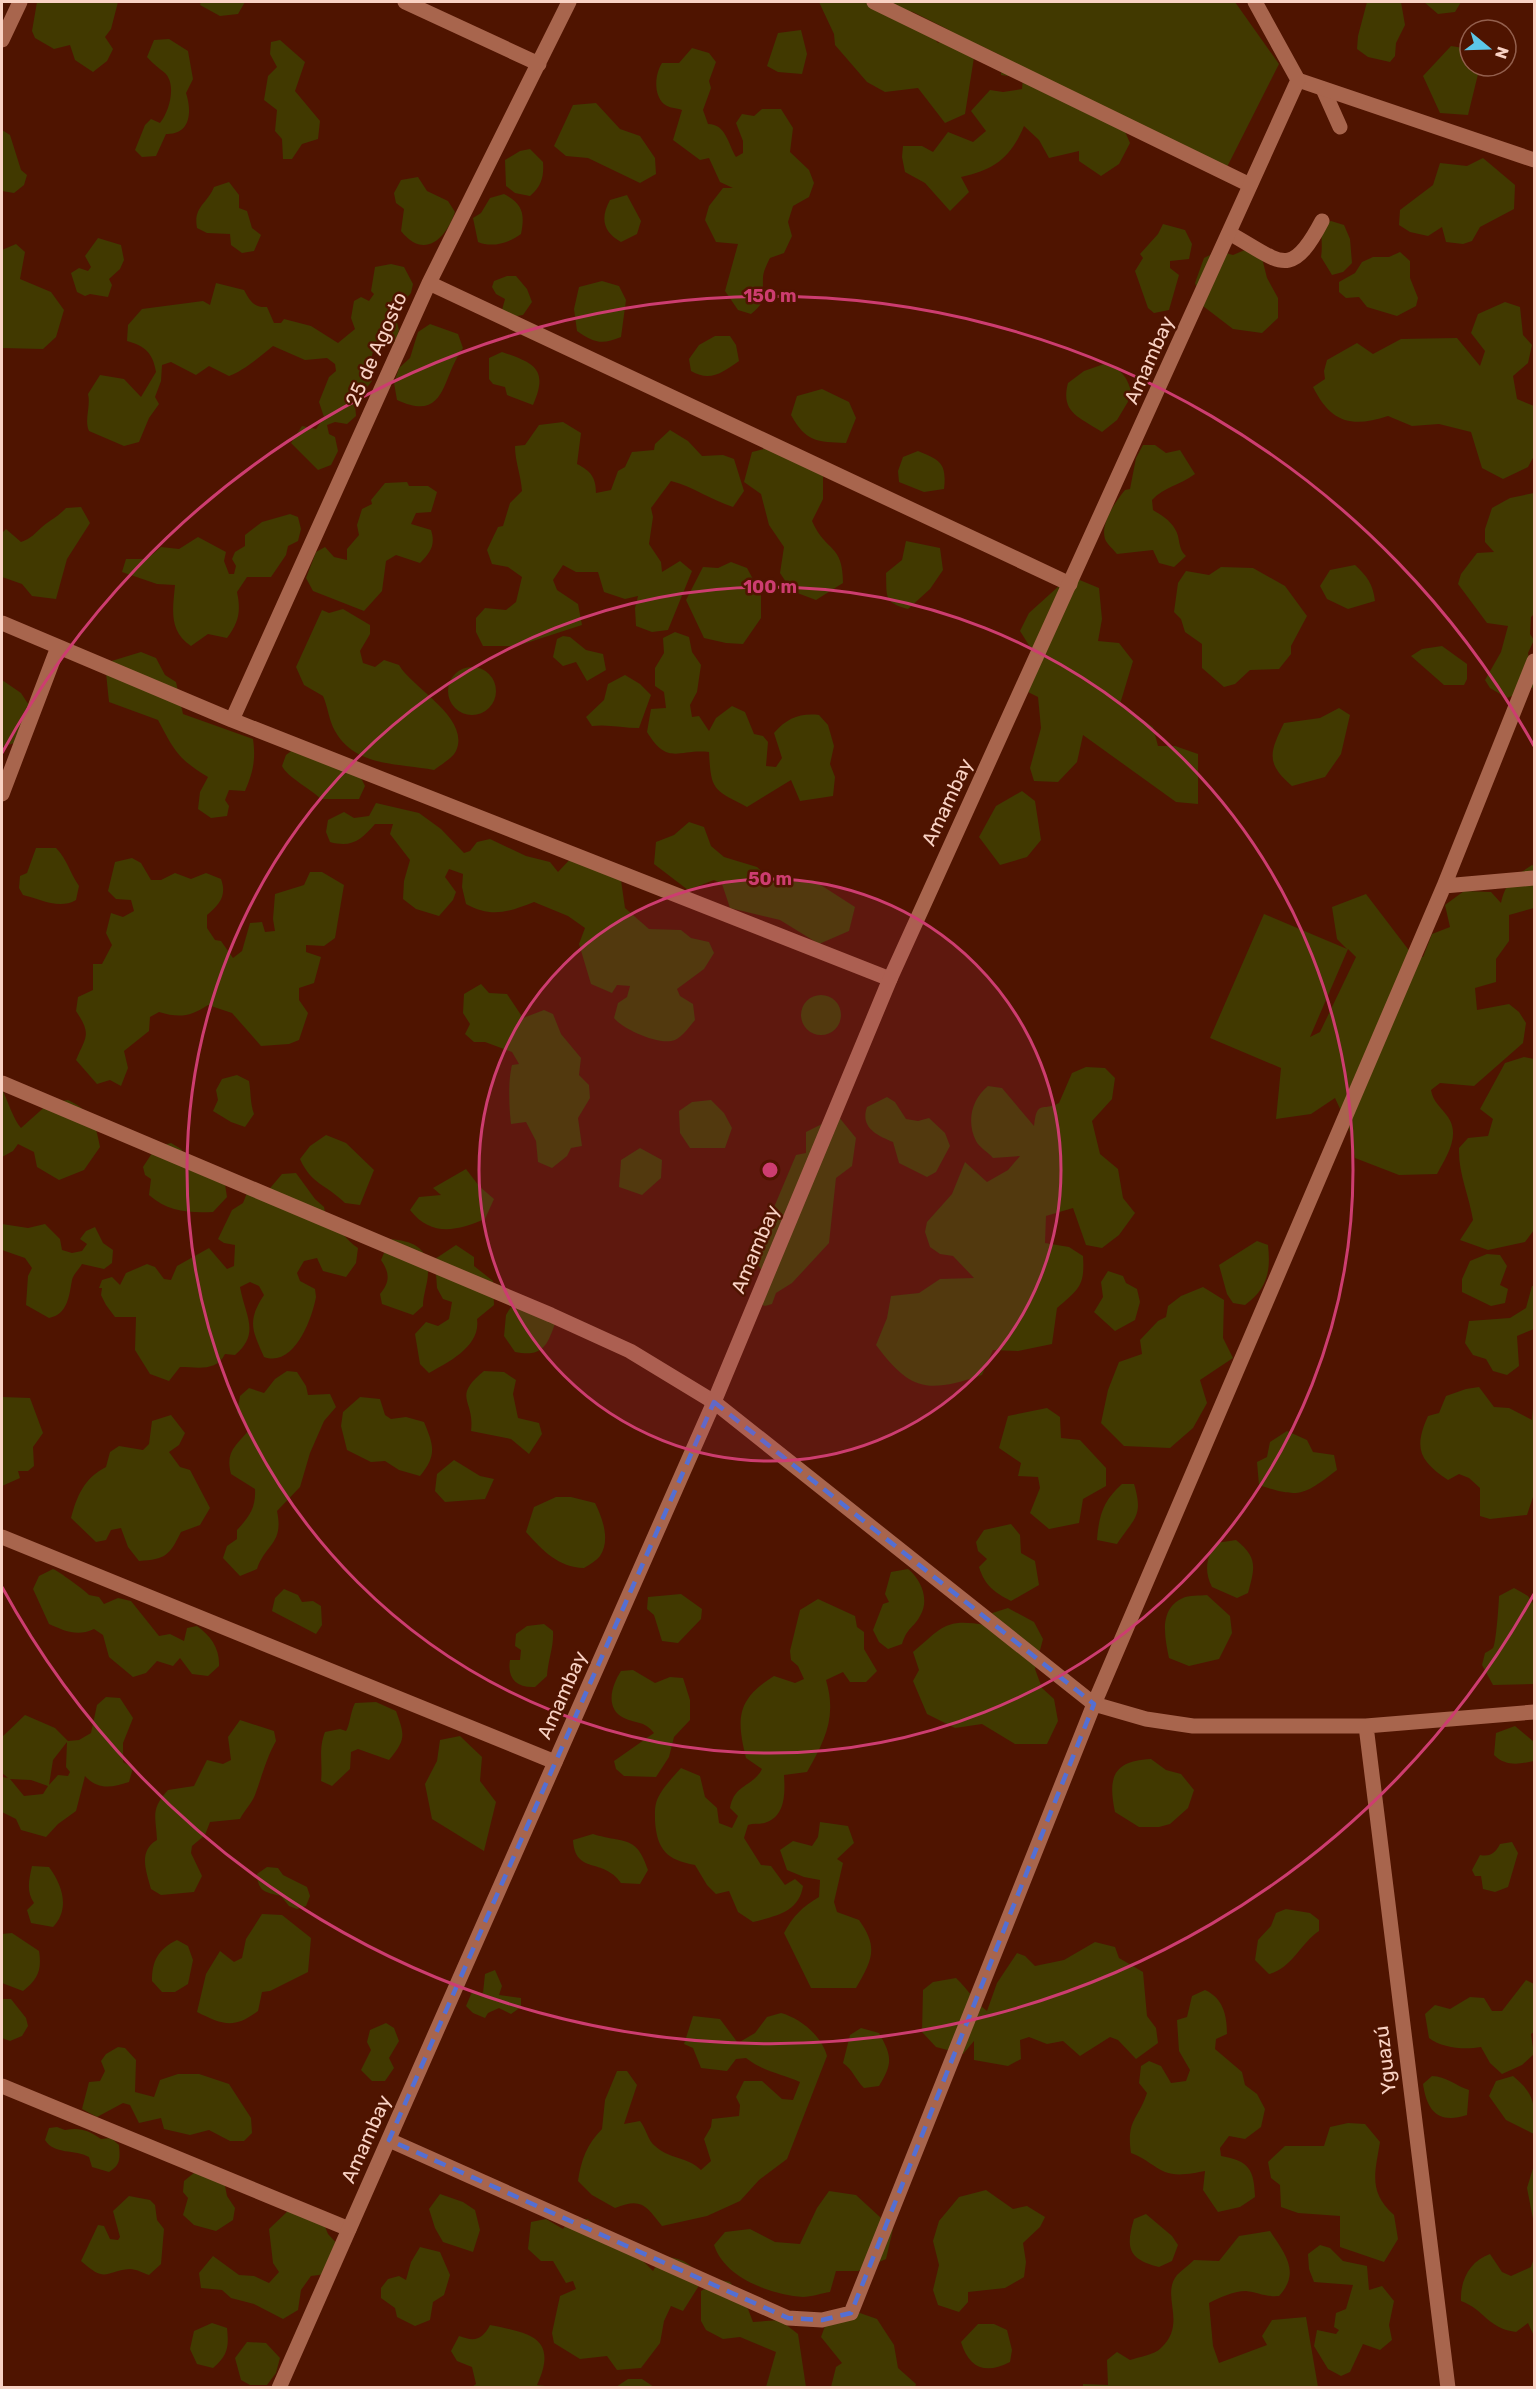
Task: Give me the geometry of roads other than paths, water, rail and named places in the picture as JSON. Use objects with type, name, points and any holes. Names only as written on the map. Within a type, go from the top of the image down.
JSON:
[{"type":"street","points":[[2,40],[20,2]]},
{"type":"street","points":[[405,2],[539,64]]},
{"type":"street","name":"25 de Agosto","points":[[232,720],[429,283],[569,2]]},
{"type":"street","points":[[874,2],[1250,185]]},
{"type":"street","points":[[1255,2],[1298,80],[1534,160]]},
{"type":"street","name":"Amambay","points":[[279,2388],[714,1402],[890,979],[1298,80]]},
{"type":"street","points":[[1323,89],[1340,128]]},
{"type":"street","points":[[1229,232],[1279,260],[1292,260],[1300,256],[1309,246],[1322,220]]},
{"type":"street","points":[[429,283],[1070,584]]},
{"type":"street","points":[[2,623],[232,720],[890,979]]},
{"type":"street","points":[[2,794],[58,646]]},
{"type":"street","points":[[389,2140],[788,2318],[822,2320],[851,2313],[1094,1704],[1443,886],[1534,661]]},
{"type":"street","points":[[1443,886],[1534,878]]},
{"type":"street","points":[[2,1083],[551,1315],[630,1351],[714,1402],[1094,1704],[1146,1719],[1193,1726],[1366,1726],[1534,1712]]},
{"type":"street","points":[[2,1537],[555,1762]]},
{"type":"street","name":"Yguazú","points":[[1366,1726],[1448,2388]]},
{"type":"street","points":[[2,2086],[349,2229]]}]
